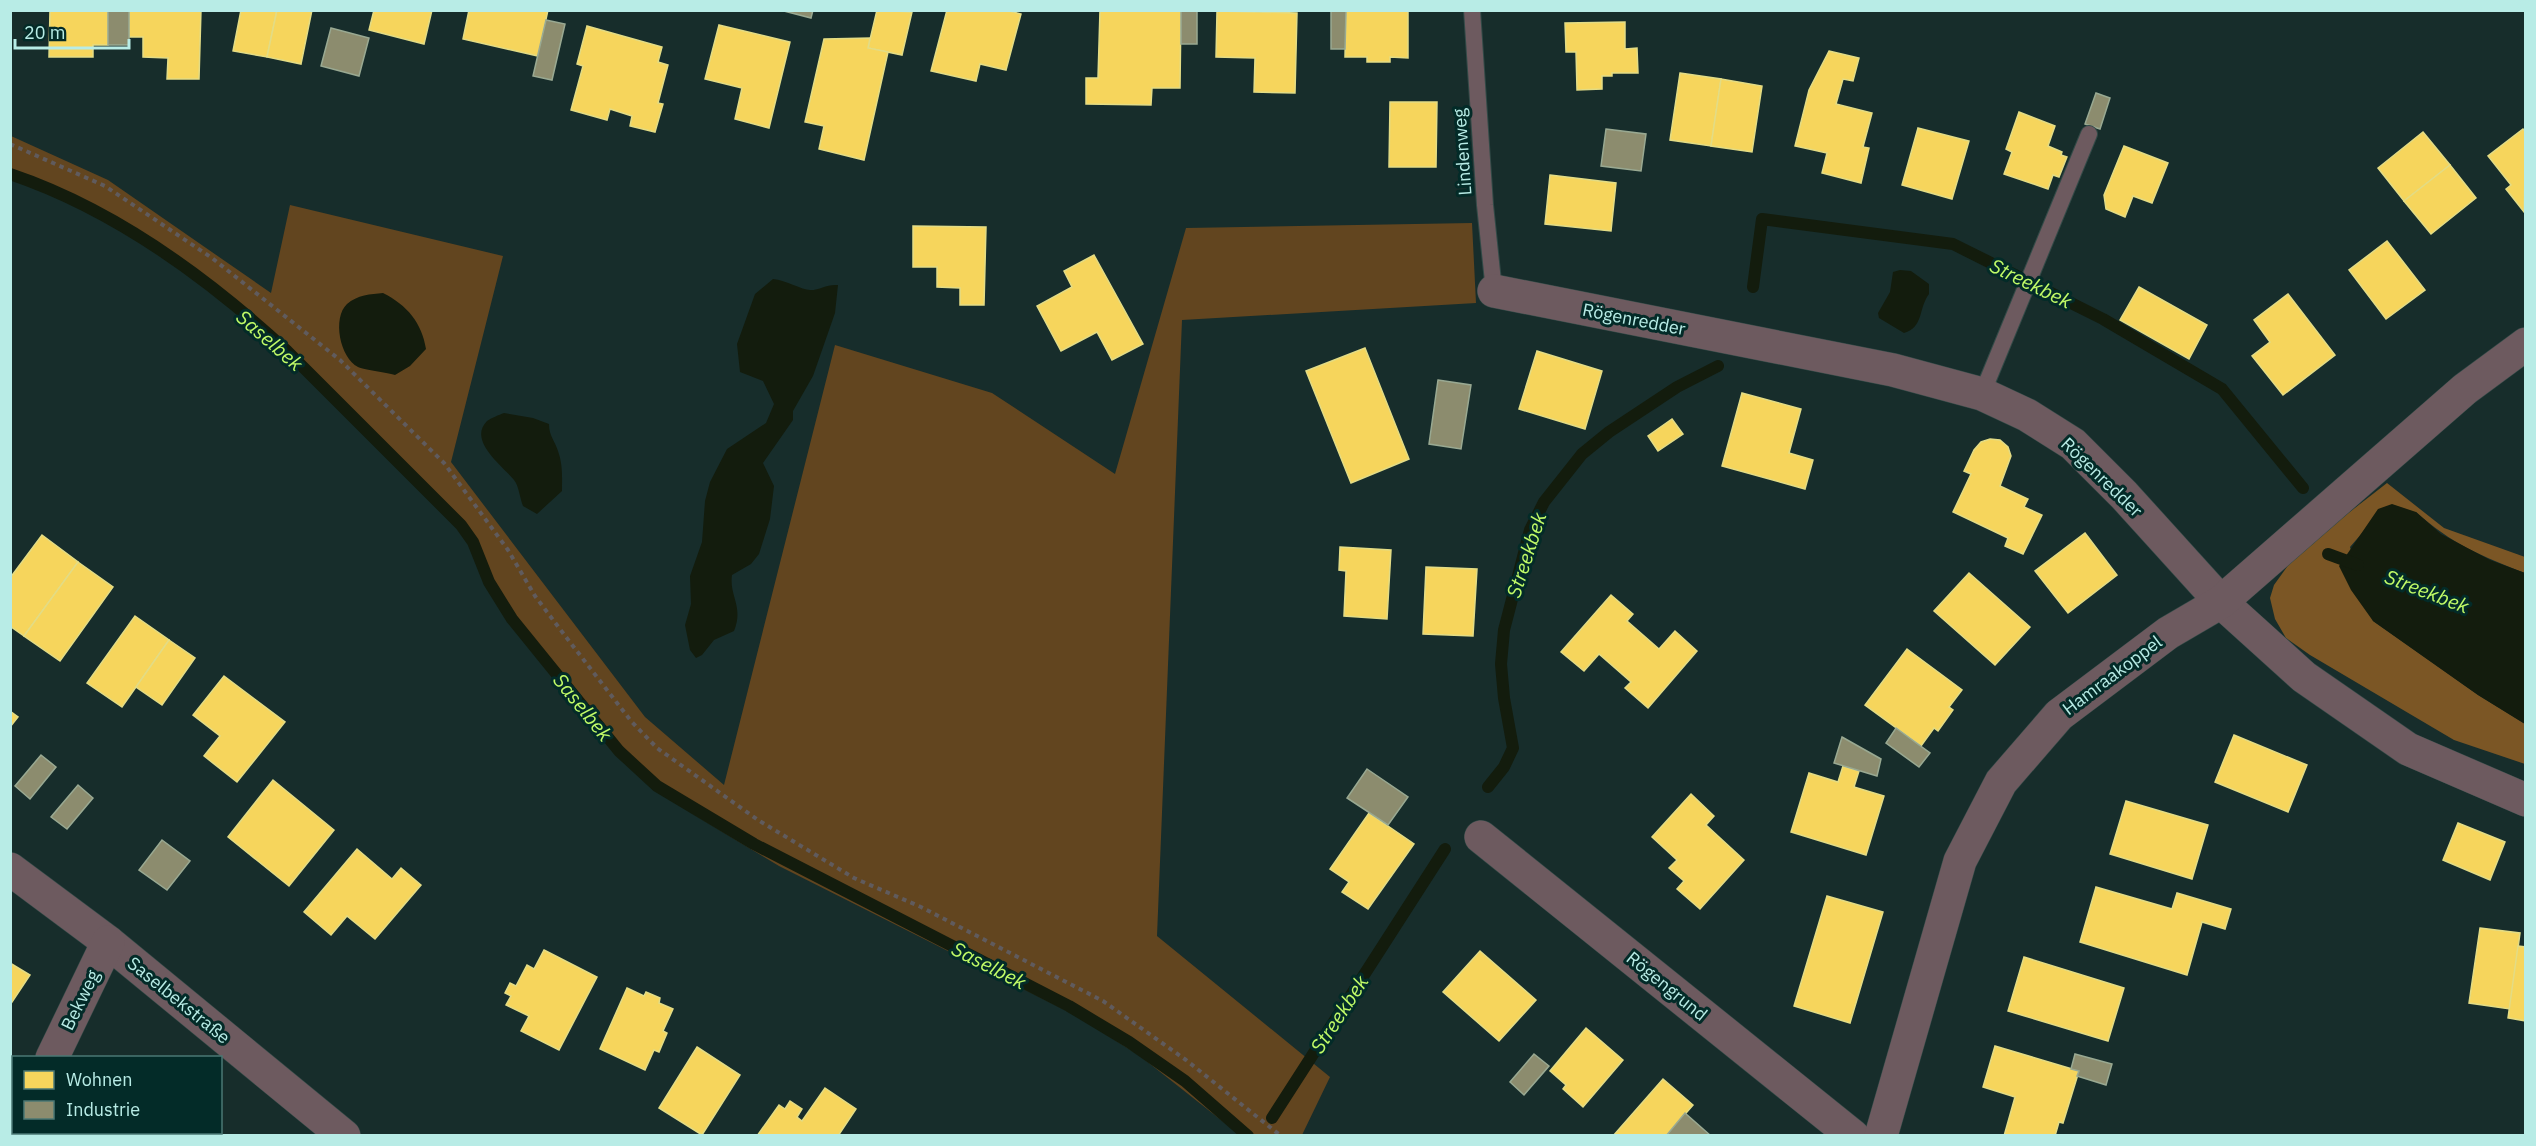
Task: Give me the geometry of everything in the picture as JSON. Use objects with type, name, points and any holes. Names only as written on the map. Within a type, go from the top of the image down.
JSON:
[{"type":"street","name":"Rögenredder","points":[[1494,291],[1893,370],[1982,394],[2041,422],[2073,444],[2124,495],[2221,602],[2304,677],[2408,749],[2526,800]]},
{"type":"street","name":"Hamraakoppel","points":[[1881,1136],[1960,861],[2001,782],[2059,715],[2168,633],[2221,602],[2465,389],[2526,344]]},
{"type":"street","name":"Rögengrund","points":[[1481,837],[1853,1136]]},
{"type":"street","name":"Saselbekstraße","points":[[10,869],[108,942],[344,1136]]},
{"type":"street","name":"Bekweg","points":[[53,1056],[108,942]]},
{"type":"lane","name":"Lindenweg","points":[[1472,10],[1485,205],[1494,291]]},
{"type":"lane","points":[[1982,394],[2089,134]]},
{"type":"path","points":[[10,144],[105,186],[212,258],[340,360],[444,463],[508,550],[535,596],[631,721],[657,748],[758,820],[854,878],[921,907],[1103,1001],[1186,1060],[1281,1136]]},
{"type":"shaded area","points":[[11,136],[108,180],[271,293],[290,205],[503,256],[451,462],[645,717],[724,785],[835,345],[992,393],[1115,474],[1186,228],[1472,223],[1476,303],[1182,320],[1157,936],[1330,1077],[1302,1135],[1240,1135],[1140,1056],[1077,1016],[779,866],[693,814],[634,768],[512,619],[489,582],[473,542],[461,525],[261,327],[160,250],[113,220],[67,196],[11,174]]},
{"type":"shaded area","points":[[2387,483],[2444,528],[2525,557],[2525,573],[2454,541],[2416,512],[2363,532],[2350,547],[2373,621],[2478,695],[2525,724],[2525,764],[2454,740],[2310,655],[2286,638],[2275,619],[2270,598],[2274,585],[2297,553]]},
{"type":"water","points":[[1911,271],[1929,284],[1929,294],[1918,322],[1904,333],[1879,318],[1878,313],[1890,292],[1893,272]]},
{"type":"water","points":[[773,279],[810,290],[838,285],[835,313],[813,376],[793,411],[793,420],[763,463],[774,486],[770,519],[759,554],[751,564],[732,575],[732,590],[737,608],[737,622],[734,631],[714,640],[702,655],[696,658],[690,650],[685,625],[691,604],[690,576],[702,542],[705,501],[710,482],[727,449],[766,423],[774,404],[763,381],[740,372],[737,344],[755,294]]},
{"type":"water","points":[[383,293],[399,303],[412,316],[421,331],[426,349],[410,366],[395,375],[358,367],[347,355],[340,337],[340,318],[347,304],[360,297]]},
{"type":"water","points":[[504,413],[533,418],[549,424],[558,451],[562,491],[537,514],[523,506],[516,483],[489,453],[481,437],[482,429],[487,421]]},
{"type":"water","points":[[2392,504],[2416,512],[2441,534],[2490,560],[2525,573],[2525,724],[2478,695],[2373,621],[2351,590],[2339,566],[2378,509]]},
{"type":"building: Wohnen","points":[[50,10],[108,10],[108,45],[93,45],[93,57],[49,57]]},
{"type":"building: Wohnen","points":[[129,10],[201,10],[199,79],[167,79],[168,58],[143,57],[143,37],[129,37]]},
{"type":"building: Wohnen","points":[[241,10],[277,10],[267,57],[233,51]]},
{"type":"building: Wohnen","points":[[277,10],[312,10],[301,64],[267,57]]},
{"type":"building: Wohnen","points":[[374,10],[432,10],[424,44],[369,30]]},
{"type":"building: Wohnen","points":[[469,10],[548,10],[538,56],[463,39]]},
{"type":"building: Wohnen","points":[[877,10],[912,12],[902,55],[868,48]]},
{"type":"building: Wohnen","points":[[947,10],[1006,10],[1021,14],[1006,70],[980,64],[976,81],[931,71]]},
{"type":"building: Wohnen","points":[[1100,10],[1181,10],[1180,88],[1152,88],[1151,105],[1086,104],[1086,78],[1098,78]]},
{"type":"building: Wohnen","points":[[1346,10],[1408,10],[1408,58],[1390,57],[1390,62],[1367,62],[1367,57],[1345,57]]},
{"type":"building: Wohnen","points":[[1217,11],[1297,13],[1295,93],[1254,92],[1255,58],[1216,57]]},
{"type":"building: Wohnen","points":[[1625,22],[1625,49],[1637,48],[1638,73],[1612,73],[1612,76],[1602,76],[1602,89],[1577,90],[1576,52],[1566,52],[1565,23]]},
{"type":"building: Wohnen","points":[[719,25],[790,42],[769,128],[735,119],[742,88],[705,79]]},
{"type":"building: Wohnen","points":[[587,26],[662,47],[658,62],[668,65],[658,103],[663,104],[655,132],[630,126],[632,116],[610,109],[607,120],[571,110],[583,66],[577,64]]},
{"type":"building: Wohnen","points":[[870,38],[868,48],[888,52],[864,160],[819,149],[824,126],[805,122],[824,39]]},
{"type":"building: Wohnen","points":[[1829,51],[1859,58],[1853,81],[1843,79],[1836,104],[1872,113],[1863,147],[1869,148],[1861,183],[1822,173],[1827,153],[1795,146],[1809,90]]},
{"type":"building: Wohnen","points":[[1680,73],[1721,79],[1711,146],[1670,140]]},
{"type":"building: Wohnen","points":[[1721,79],[1762,86],[1752,152],[1711,146]]},
{"type":"building: Wohnen","points":[[1390,102],[1437,102],[1436,167],[1389,167]]},
{"type":"building: Wohnen","points":[[2019,112],[2055,126],[2048,146],[2062,152],[2061,155],[2067,157],[2059,177],[2053,175],[2048,189],[2004,174],[2012,152],[2006,149]]},
{"type":"building: Wohnen","points":[[1918,128],[1969,141],[1952,199],[1902,185]]},
{"type":"building: Wohnen","points":[[2523,129],[2526,132],[2524,212],[2506,189],[2511,185],[2488,156]]},
{"type":"building: Wohnen","points":[[2423,132],[2450,165],[2404,201],[2378,168]]},
{"type":"building: Wohnen","points":[[2124,146],[2168,163],[2152,203],[2133,196],[2125,217],[2106,209],[2104,195]]},
{"type":"building: Wohnen","points":[[2450,165],[2476,198],[2431,234],[2404,201]]},
{"type":"building: Wohnen","points":[[1550,175],[1616,183],[1611,231],[1545,224]]},
{"type":"building: Wohnen","points":[[913,226],[986,227],[984,305],[960,305],[960,288],[937,287],[937,267],[913,267]]},
{"type":"building: Wohnen","points":[[2387,241],[2425,290],[2386,319],[2349,270]]},
{"type":"building: Wohnen","points":[[1094,255],[1143,344],[1112,360],[1097,332],[1061,351],[1037,306],[1072,287],[1064,271]]},
{"type":"building: Wohnen","points":[[2139,287],[2207,325],[2189,359],[2120,320]]},
{"type":"building: Wohnen","points":[[2288,294],[2335,355],[2283,395],[2252,356],[2270,342],[2254,320]]},
{"type":"building: Wohnen","points":[[1365,348],[1409,459],[1351,483],[1306,371]]},
{"type":"building: Wohnen","points":[[1537,351],[1602,371],[1585,429],[1519,409]]},
{"type":"building: Wohnen","points":[[1742,393],[1801,409],[1789,453],[1813,460],[1805,489],[1722,466]]},
{"type":"building: Wohnen","points":[[1672,419],[1683,434],[1658,451],[1648,436]]},
{"type":"building: Wohnen","points":[[1990,439],[2000,440],[2008,447],[2011,456],[2000,486],[2028,499],[2024,507],[2042,515],[2023,554],[2005,546],[2008,538],[1953,512],[1971,474],[1964,471],[1974,450],[1981,442]]},
{"type":"building: Wohnen","points":[[2085,533],[2117,575],[2068,613],[2035,571]]},
{"type":"building: Wohnen","points":[[42,535],[78,562],[24,636],[10,626],[10,578]]},
{"type":"building: Wohnen","points":[[1340,547],[1391,550],[1387,619],[1344,616],[1346,571],[1339,570]]},
{"type":"building: Wohnen","points":[[78,562],[113,587],[60,661],[24,636]]},
{"type":"building: Wohnen","points":[[1426,567],[1477,569],[1473,636],[1423,634]]},
{"type":"building: Wohnen","points":[[1969,573],[2030,627],[1995,665],[1934,611]]},
{"type":"building: Wohnen","points":[[1611,595],[1633,614],[1627,621],[1659,649],[1675,631],[1697,651],[1648,708],[1625,688],[1631,682],[1599,654],[1584,671],[1561,652]]},
{"type":"building: Wohnen","points":[[135,616],[169,640],[122,707],[87,683]]},
{"type":"building: Wohnen","points":[[169,640],[195,658],[162,705],[136,687]]},
{"type":"building: Wohnen","points":[[1907,649],[1962,690],[1949,707],[1953,710],[1938,731],[1934,728],[1921,746],[1865,705]]},
{"type":"building: Wohnen","points":[[224,676],[285,722],[237,782],[204,756],[220,736],[193,715]]},
{"type":"building: Wohnen","points":[[10,711],[18,717],[10,727]]},
{"type":"building: Wohnen","points":[[2234,735],[2307,765],[2288,812],[2215,782]]},
{"type":"building: Wohnen","points":[[1843,766],[1859,771],[1854,787],[1884,796],[1866,855],[1791,832],[1809,773],[1838,782]]},
{"type":"building: Wohnen","points":[[273,780],[334,830],[289,886],[228,837]]},
{"type":"building: Wohnen","points":[[1691,794],[1714,816],[1706,825],[1744,860],[1700,909],[1677,889],[1684,881],[1669,868],[1677,860],[1652,837]]},
{"type":"building: Wohnen","points":[[2126,801],[2208,825],[2192,879],[2110,854]]},
{"type":"building: Wohnen","points":[[1369,813],[1414,844],[1368,909],[1342,892],[1349,882],[1330,869]]},
{"type":"building: Wohnen","points":[[2458,823],[2505,842],[2490,880],[2443,860]]},
{"type":"building: Wohnen","points":[[357,849],[392,879],[401,868],[421,885],[375,939],[347,916],[331,935],[304,912]]},
{"type":"building: Wohnen","points":[[2096,887],[2172,909],[2177,893],[2231,909],[2225,929],[2202,922],[2187,975],[2080,942]]},
{"type":"building: Wohnen","points":[[1827,896],[1883,912],[1850,1023],[1794,1006]]},
{"type":"building: Wohnen","points":[[2480,928],[2520,933],[2510,1009],[2469,1003]]},
{"type":"building: Wohnen","points":[[2518,946],[2526,947],[2526,1021],[2508,1018]]},
{"type":"building: Wohnen","points":[[544,950],[597,977],[559,1050],[521,1031],[529,1016],[506,1005],[511,996],[505,993],[510,983],[516,986],[527,965],[534,969]]},
{"type":"building: Wohnen","points":[[1480,951],[1536,1000],[1499,1041],[1443,992]]},
{"type":"building: Wohnen","points":[[2024,957],[2124,988],[2108,1041],[2008,1011]]},
{"type":"building: Wohnen","points":[[10,963],[30,975],[10,1005]]},
{"type":"building: Wohnen","points":[[627,988],[644,996],[646,992],[660,998],[659,1003],[673,1009],[663,1031],[667,1033],[659,1052],[654,1050],[645,1070],[600,1049]]},
{"type":"building: Wohnen","points":[[1586,1028],[1623,1060],[1583,1107],[1563,1089],[1566,1085],[1550,1071]]},
{"type":"building: Wohnen","points":[[1995,1046],[2079,1071],[2063,1123],[2059,1122],[2055,1136],[2004,1136],[2015,1097],[1983,1087]]},
{"type":"building: Wohnen","points":[[697,1047],[740,1075],[702,1135],[659,1108]]},
{"type":"building: Wohnen","points":[[1663,1079],[1693,1105],[1666,1136],[1613,1136]]},
{"type":"building: Wohnen","points":[[825,1088],[856,1109],[838,1136],[757,1136],[779,1105],[785,1109],[790,1101],[802,1109],[797,1117],[802,1121]]},
{"type":"building: Industrie","points":[[108,10],[129,10],[129,45],[108,45]]},
{"type":"building: Industrie","points":[[780,10],[813,10],[811,18]]},
{"type":"building: Industrie","points":[[1181,10],[1197,10],[1197,44],[1181,44]]},
{"type":"building: Industrie","points":[[1331,11],[1346,11],[1345,49],[1331,49]]},
{"type":"building: Industrie","points":[[546,20],[565,24],[552,80],[533,76]]},
{"type":"building: Industrie","points":[[331,28],[369,38],[359,76],[321,66]]},
{"type":"building: Industrie","points":[[2096,93],[2110,98],[2100,129],[2085,124]]},
{"type":"building: Industrie","points":[[1606,129],[1646,134],[1641,171],[1601,166]]},
{"type":"building: Industrie","points":[[1438,380],[1471,385],[1461,449],[1429,444]]},
{"type":"building: Industrie","points":[[1896,728],[1930,753],[1919,767],[1886,743]]},
{"type":"building: Industrie","points":[[1842,737],[1881,759],[1877,776],[1834,763]]},
{"type":"building: Industrie","points":[[41,755],[56,767],[30,799],[15,786]]},
{"type":"building: Industrie","points":[[1367,769],[1408,797],[1388,825],[1347,798]]},
{"type":"building: Industrie","points":[[78,785],[93,798],[67,829],[51,817]]},
{"type":"building: Industrie","points":[[162,840],[190,861],[167,890],[139,870]]},
{"type":"building: Industrie","points":[[1534,1054],[1549,1066],[1524,1095],[1510,1082]]},
{"type":"building: Industrie","points":[[2075,1054],[2112,1064],[2106,1085],[2077,1076],[2079,1071],[2071,1069]]},
{"type":"building: Industrie","points":[[1685,1113],[1711,1136],[1666,1136]]},
{"type":"waterway","name":"Saselbek","points":[[10,174],[86,206],[158,248],[225,297],[287,351],[461,525],[473,542],[489,582],[512,619],[619,751],[657,786],[754,844],[1069,1006],[1129,1042],[1185,1081],[1248,1136]]},
{"type":"waterway","name":"Streekbek","points":[[1753,287],[1762,219],[1953,244],[2103,319],[2222,389],[2303,488]]},
{"type":"waterway","name":"Streekbek","points":[[1488,787],[1504,767],[1513,748],[1504,698],[1501,664],[1504,630],[1530,530],[1544,502],[1582,454],[1609,432],[1677,387],[1718,366]]},
{"type":"waterway","name":"Streekbek","points":[[2328,554],[2358,565]]},
{"type":"waterway","name":"Streekbek","points":[[1272,1118],[1445,849]]}]
